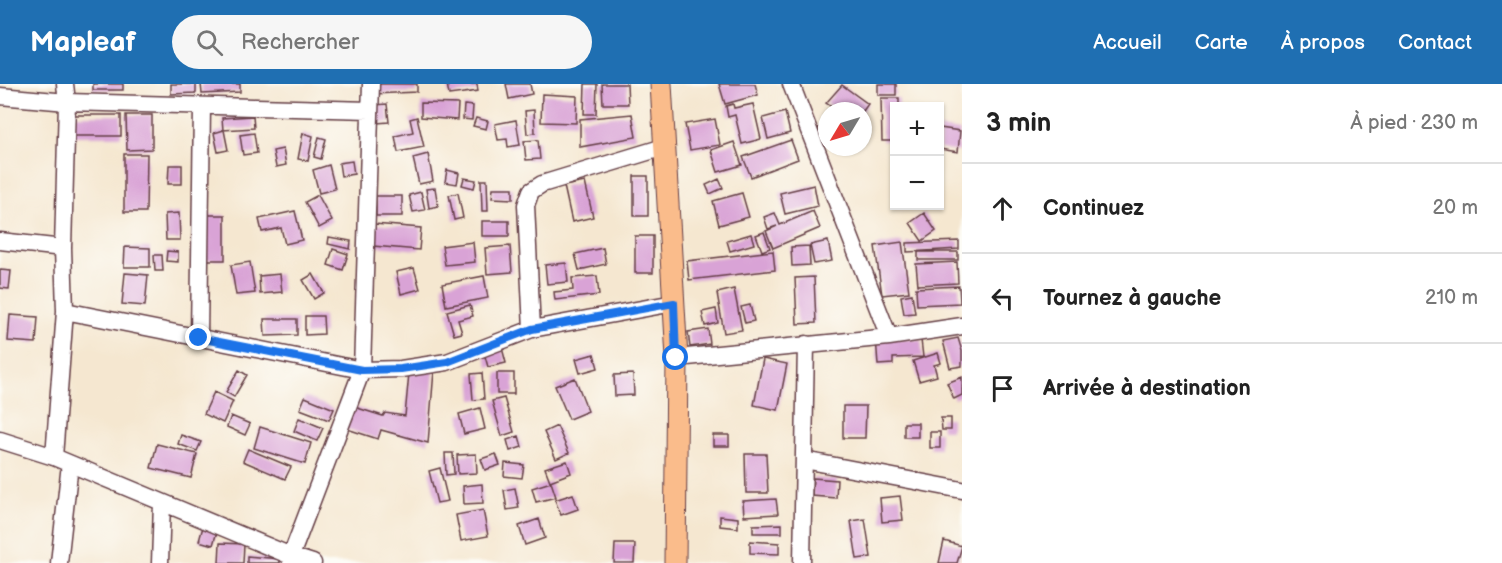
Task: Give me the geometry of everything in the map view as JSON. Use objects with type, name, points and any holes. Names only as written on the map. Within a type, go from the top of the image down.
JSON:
[{"type":"main road","points":[[661,84],[676,358],[675,563]]},
{"type":"street","points":[[54,457],[64,311],[63,248],[67,102],[65,84]]},
{"type":"street","points":[[291,560],[362,370],[370,84]]},
{"type":"street","points":[[791,84],[889,337]]},
{"type":"street","points":[[0,96],[67,102],[370,110]]},
{"type":"street","points":[[199,338],[202,106]]},
{"type":"street","points":[[532,329],[526,205],[531,190],[542,184],[664,147]]},
{"type":"street","points":[[0,241],[63,248]]},
{"type":"street","points":[[64,311],[362,370],[401,369],[447,362],[532,329],[674,303]]},
{"type":"street","points":[[676,358],[889,337],[962,326]]},
{"type":"street","points":[[802,563],[806,344]]},
{"type":"street","points":[[0,440],[54,457],[291,560],[313,563]]},
{"type":"street","points":[[804,460],[962,490]]},
{"type":"street","points":[[59,563],[70,464]]},
{"type":"street","points":[[160,563],[162,503]]},
{"type":"building","points":[[93,84],[123,84],[123,90],[93,90]]},
{"type":"building","points":[[171,84],[196,84],[196,93],[171,94]]},
{"type":"building","points":[[201,84],[240,84],[240,92],[202,94]]},
{"type":"building","points":[[373,84],[417,84],[417,92],[373,94]]},
{"type":"building","points":[[447,84],[477,84],[478,91],[449,95]]},
{"type":"building","points":[[506,84],[530,84],[532,94],[509,99]]},
{"type":"building","points":[[585,84],[597,84],[596,114],[584,114]]},
{"type":"building","points":[[602,84],[627,84],[628,104],[603,104]]},
{"type":"building","points":[[719,84],[755,84],[758,95],[725,104]]},
{"type":"building","points":[[878,84],[896,84],[896,95],[878,95]]},
{"type":"building","points":[[842,85],[865,102],[827,102]]},
{"type":"building","points":[[542,94],[577,96],[576,123],[541,122]]},
{"type":"building","points":[[881,98],[899,98],[899,102],[890,102],[890,141],[882,141]]},
{"type":"building","points":[[421,103],[458,104],[457,120],[421,117]]},
{"type":"building","points":[[387,104],[389,122],[377,123],[375,105]]},
{"type":"building","points":[[733,104],[734,108],[753,104],[761,139],[742,144],[735,115],[728,117],[726,106]]},
{"type":"building","points":[[464,105],[473,106],[472,120],[463,119]]},
{"type":"building","points":[[534,110],[535,133],[527,134],[525,111]]},
{"type":"building","points":[[785,112],[790,133],[768,139],[763,118]]},
{"type":"building","points":[[632,114],[636,137],[580,147],[580,119]]},
{"type":"building","points":[[68,115],[121,115],[121,136],[68,136]]},
{"type":"building","points":[[126,115],[152,115],[152,149],[127,150]]},
{"type":"building","points":[[253,116],[254,128],[223,130],[222,118]]},
{"type":"building","points":[[417,117],[424,147],[398,152],[395,136],[413,132],[410,119]]},
{"type":"building","points":[[476,118],[488,121],[486,129],[473,126]]},
{"type":"building","points":[[715,119],[720,145],[690,150],[685,124]]},
{"type":"building","points":[[516,120],[520,145],[508,147],[507,139],[498,140],[495,124]]},
{"type":"building","points":[[944,129],[960,131],[958,152],[944,150]]},
{"type":"building","points":[[224,130],[228,150],[218,152],[214,133]]},
{"type":"building","points":[[254,133],[257,153],[243,155],[240,135]]},
{"type":"building","points":[[303,133],[313,136],[308,161],[298,159]]},
{"type":"building","points":[[319,137],[326,139],[321,159],[314,157]]},
{"type":"building","points":[[538,140],[540,159],[526,160],[524,141]]},
{"type":"building","points":[[791,140],[798,159],[751,177],[743,157]]},
{"type":"building","points":[[734,142],[742,165],[718,172],[711,150]]},
{"type":"building","points":[[283,149],[286,165],[276,167],[273,151]]},
{"type":"building","points":[[124,154],[147,154],[146,212],[124,212]]},
{"type":"building","points":[[428,154],[433,181],[419,184],[413,158]]},
{"type":"building","points":[[352,161],[354,174],[341,176],[339,163]]},
{"type":"building","points":[[169,165],[182,165],[182,184],[168,184]]},
{"type":"building","points":[[329,165],[335,189],[319,193],[313,170]]},
{"type":"building","points":[[447,170],[459,173],[457,184],[445,182]]},
{"type":"building","points":[[634,176],[648,176],[648,216],[634,216]]},
{"type":"building","points":[[464,178],[476,180],[474,188],[462,185]]},
{"type":"building","points":[[719,179],[723,188],[710,194],[706,185]]},
{"type":"building","points":[[481,180],[487,180],[488,211],[482,211]]},
{"type":"building","points":[[585,182],[593,217],[572,222],[564,186]]},
{"type":"building","points":[[814,185],[818,206],[785,214],[780,193]]},
{"type":"building","points":[[435,188],[438,206],[429,208],[426,189]]},
{"type":"building","points":[[493,188],[513,188],[513,199],[492,198]]},
{"type":"building","points":[[421,192],[425,210],[413,212],[409,195]]},
{"type":"building","points":[[458,193],[463,218],[454,220],[449,195]]},
{"type":"building","points":[[742,193],[749,217],[719,225],[713,201]]},
{"type":"building","points":[[318,195],[332,221],[319,228],[305,202]]},
{"type":"building","points":[[376,196],[402,196],[402,216],[376,216]]},
{"type":"building","points":[[295,211],[302,240],[285,244],[281,228],[262,232],[259,219]]},
{"type":"building","points":[[813,211],[820,228],[773,248],[766,231],[777,226],[768,229],[764,217],[775,213],[780,225]]},
{"type":"building","points":[[179,213],[180,240],[166,240],[165,214]]},
{"type":"building","points":[[924,213],[936,231],[922,241],[910,223]]},
{"type":"building","points":[[201,215],[225,215],[225,260],[201,260]]},
{"type":"building","points":[[482,221],[509,221],[509,236],[482,236]]},
{"type":"building","points":[[374,224],[421,228],[419,250],[373,246]]},
{"type":"building","points":[[764,232],[770,248],[762,251],[756,235]]},
{"type":"building","points":[[751,234],[754,244],[730,251],[727,241]]},
{"type":"building","points":[[635,236],[653,236],[653,273],[635,273]]},
{"type":"building","points":[[329,237],[351,241],[350,249],[328,244]]},
{"type":"building","points":[[828,241],[832,261],[814,264],[810,245]]},
{"type":"building","points":[[959,241],[959,249],[907,252],[907,243]]},
{"type":"building","points":[[473,242],[475,262],[445,265],[442,246]]},
{"type":"building","points":[[902,242],[909,292],[882,295],[875,246]]},
{"type":"building","points":[[510,246],[512,272],[487,274],[485,248]]},
{"type":"building","points":[[809,246],[810,265],[792,266],[791,247]]},
{"type":"building","points":[[125,247],[150,248],[150,267],[124,267]]},
{"type":"building","points":[[603,248],[606,264],[579,270],[575,254]]},
{"type":"building","points":[[333,249],[348,254],[343,270],[328,265]]},
{"type":"building","points":[[167,251],[178,252],[178,262],[166,261]]},
{"type":"building","points":[[773,251],[775,270],[689,280],[687,261]]},
{"type":"building","points":[[918,252],[958,252],[958,260],[918,260]]},
{"type":"building","points":[[154,255],[162,255],[163,271],[155,271]]},
{"type":"building","points":[[250,262],[255,293],[236,295],[231,265]]},
{"type":"building","points":[[957,262],[958,283],[918,285],[916,264]]},
{"type":"building","points":[[566,263],[568,282],[547,284],[545,265]]},
{"type":"building","points":[[414,268],[420,289],[401,294],[396,272]]},
{"type":"building","points":[[0,270],[11,271],[9,289],[0,288]]},
{"type":"building","points":[[125,273],[148,275],[145,306],[122,304]]},
{"type":"building","points":[[280,274],[282,292],[260,294],[259,276]]},
{"type":"building","points":[[313,274],[324,293],[314,299],[303,280]]},
{"type":"building","points":[[484,276],[488,298],[446,306],[442,284]]},
{"type":"building","points":[[597,276],[599,295],[555,300],[554,292],[573,290],[572,278]]},
{"type":"building","points":[[814,277],[816,323],[797,324],[795,278]]},
{"type":"building","points":[[959,286],[960,303],[917,305],[916,288]]},
{"type":"building","points":[[734,289],[742,330],[724,333],[717,293]]},
{"type":"building","points":[[912,294],[915,313],[904,314],[901,296]]},
{"type":"building","points":[[470,305],[473,316],[458,320],[462,333],[454,335],[447,311]]},
{"type":"building","points":[[750,305],[754,321],[745,323],[741,307]]},
{"type":"building","points":[[716,309],[718,323],[705,326],[702,312]]},
{"type":"building","points":[[10,315],[38,317],[36,343],[8,341]]},
{"type":"building","points":[[305,316],[323,316],[324,334],[305,335]]},
{"type":"building","points":[[264,319],[297,319],[297,335],[265,336]]},
{"type":"building","points":[[708,329],[710,344],[690,347],[688,332]]},
{"type":"building","points":[[876,337],[921,340],[923,357],[893,358],[893,364],[878,365]]},
{"type":"building","points":[[958,338],[962,351],[962,366],[950,368],[943,341]]},
{"type":"building","points":[[501,344],[506,363],[488,367],[483,349]]},
{"type":"building","points":[[938,353],[941,363],[934,365],[937,376],[919,381],[913,361]]},
{"type":"building","points":[[594,354],[598,368],[580,373],[576,359]]},
{"type":"building","points":[[763,359],[787,364],[778,410],[754,405]]},
{"type":"building","points":[[239,370],[247,375],[234,397],[226,392]]},
{"type":"building","points":[[434,371],[428,443],[381,430],[378,439],[344,428],[351,406],[383,416],[385,413],[405,416],[409,373]]},
{"type":"building","points":[[482,373],[484,399],[473,400],[471,374]]},
{"type":"building","points":[[497,373],[514,373],[514,394],[497,394]]},
{"type":"building","points":[[633,374],[634,395],[615,396],[614,375]]},
{"type":"building","points":[[962,377],[962,395],[954,399],[947,383]]},
{"type":"building","points":[[575,378],[588,411],[569,419],[555,386]]},
{"type":"building","points":[[214,392],[233,401],[223,423],[204,414]]},
{"type":"building","points":[[305,397],[334,409],[329,420],[300,409]]},
{"type":"building","points":[[504,398],[514,432],[502,436],[492,401]]},
{"type":"building","points":[[843,406],[866,406],[865,438],[843,438]]},
{"type":"building","points":[[480,408],[485,429],[464,434],[459,414]]},
{"type":"building","points":[[231,416],[250,424],[245,435],[227,427]]},
{"type":"building","points":[[299,418],[323,428],[317,441],[294,431]]},
{"type":"building","points":[[941,418],[951,418],[951,430],[942,430]]},
{"type":"building","points":[[904,423],[918,423],[918,437],[904,437]]},
{"type":"building","points":[[557,426],[569,453],[556,459],[544,432]]},
{"type":"building","points":[[260,427],[311,443],[305,464],[254,448]]},
{"type":"building","points":[[930,432],[940,432],[940,448],[930,448]]},
{"type":"building","points":[[181,435],[201,442],[197,451],[178,444]]},
{"type":"building","points":[[713,435],[729,435],[729,446],[713,446]]},
{"type":"building","points":[[519,436],[522,447],[510,451],[507,440]]},
{"type":"building","points":[[157,444],[197,454],[191,478],[151,468]]},
{"type":"building","points":[[248,449],[291,467],[285,479],[243,461]]},
{"type":"building","points":[[445,453],[453,453],[454,474],[446,475]]},
{"type":"building","points":[[476,454],[477,473],[458,474],[457,455]]},
{"type":"building","points":[[496,454],[500,465],[485,470],[481,459]]},
{"type":"building","points":[[745,454],[766,454],[768,493],[746,493]]},
{"type":"building","points":[[567,461],[571,473],[550,481],[545,468]]},
{"type":"building","points":[[505,463],[524,465],[522,478],[504,476]]},
{"type":"building","points":[[440,468],[448,501],[437,503],[429,471]]},
{"type":"building","points":[[813,478],[837,480],[836,498],[812,496]]},
{"type":"building","points":[[551,482],[556,497],[536,502],[532,488]]},
{"type":"building","points":[[482,484],[483,503],[464,504],[463,486]]},
{"type":"building","points":[[515,488],[519,508],[507,510],[504,490]]},
{"type":"building","points":[[573,494],[578,509],[561,515],[555,500]]},
{"type":"building","points":[[900,496],[903,520],[882,522],[880,498]]},
{"type":"building","points":[[776,499],[778,514],[744,516],[743,501]]},
{"type":"building","points":[[483,510],[488,536],[461,541],[456,515]]},
{"type":"building","points":[[720,516],[738,518],[738,528],[720,526]]},
{"type":"building","points":[[539,519],[545,538],[525,545],[519,526]]},
{"type":"building","points":[[865,519],[871,557],[857,559],[851,521]]},
{"type":"building","points":[[204,523],[218,528],[213,545],[199,541]]},
{"type":"building","points":[[782,524],[782,533],[753,533],[753,525]]},
{"type":"building","points":[[750,541],[779,543],[779,554],[750,553]]},
{"type":"building","points":[[944,541],[962,546],[957,563],[939,563]]},
{"type":"building","points":[[220,543],[244,544],[243,563],[219,563]]},
{"type":"building","points":[[615,544],[635,544],[634,563],[614,563]]},
{"type":"building","points":[[247,556],[280,559],[280,563],[247,563]]},
{"type":"route","points":[[199,338],[362,370],[401,369],[447,362],[532,329],[674,303],[676,358]]}]
